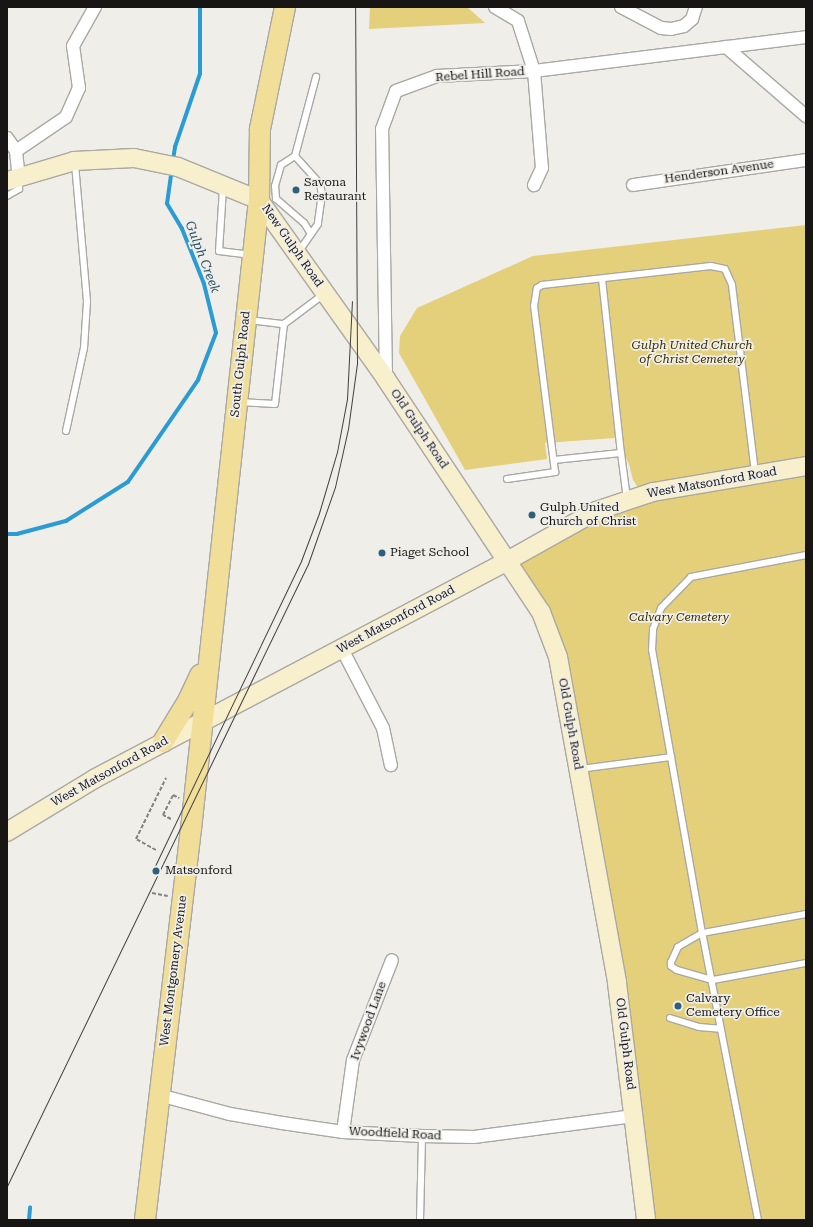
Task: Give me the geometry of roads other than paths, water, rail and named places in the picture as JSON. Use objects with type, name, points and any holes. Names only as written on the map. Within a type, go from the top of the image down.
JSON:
[{"type":"main road","name":"South Gulph Road","points":[[201,722],[259,200],[260,129],[285,7]]},
{"type":"main road","points":[[163,742],[188,701],[208,657]]},
{"type":"main road","name":"West Montgomery Avenue","points":[[144,1220],[191,829],[201,722]]},
{"type":"street","points":[[16,151],[66,117],[79,88],[73,46],[95,7]]},
{"type":"street","points":[[495,7],[518,21],[534,71],[542,168],[534,185]]},
{"type":"street","points":[[621,7],[661,28],[684,26],[692,18],[696,7]]},
{"type":"street","name":"Rebel Hill Road","points":[[386,379],[382,129],[396,91],[437,76],[534,71],[806,37]]},
{"type":"street","points":[[726,47],[806,116]]},
{"type":"street","points":[[7,138],[16,151],[13,180],[74,161],[134,158],[172,166],[224,184],[259,200]]},
{"type":"street","name":"Henderson Avenue","points":[[633,185],[806,160]]},
{"type":"street","name":"New Gulph Road","points":[[259,200],[325,293]]},
{"type":"street","name":"Old Gulph Road","points":[[325,293],[386,379],[541,612],[558,657],[617,983],[646,1220]]},
{"type":"street","name":"West Matsonford Road","points":[[7,832],[94,779],[507,561],[596,510],[627,499],[806,466]]},
{"type":"street","points":[[342,649],[383,728],[391,765]]},
{"type":"street","name":"Ivywood Lane","points":[[343,1132],[353,1060],[392,960]]},
{"type":"street","name":"Woodfield Road","points":[[159,1095],[230,1114],[343,1132],[422,1136],[474,1137],[634,1116]]},
{"type":"lane","points":[[311,234],[304,223],[276,199],[275,186],[281,165],[295,156],[316,77]]},
{"type":"lane","points":[[295,156],[320,184],[321,210],[311,234],[297,254]]},
{"type":"lane","points":[[66,431],[84,348],[86,301],[74,161]]},
{"type":"lane","points":[[7,196],[19,189],[13,180]]},
{"type":"lane","points":[[224,184],[219,251],[253,255]]},
{"type":"lane","points":[[508,479],[555,472],[534,296],[537,288],[542,285],[711,266],[725,269],[732,285],[756,474]]},
{"type":"lane","points":[[602,279],[627,499]]},
{"type":"lane","points":[[245,320],[284,324],[325,293]]},
{"type":"lane","points":[[236,402],[275,404],[284,324]]},
{"type":"lane","points":[[554,460],[621,453]]},
{"type":"lane","points":[[758,1220],[720,1029],[713,980],[702,933],[652,650],[653,629],[661,608],[691,577],[806,555]]},
{"type":"lane","points":[[578,769],[671,757]]},
{"type":"lane","points":[[806,914],[702,933],[678,947],[671,966],[713,980],[806,963]]},
{"type":"lane","points":[[670,1018],[700,1027],[720,1029]]},
{"type":"lane","points":[[420,1220],[422,1136]]},
{"type":"waterway","name":"Gulph Creek","points":[[173,160],[175,147],[200,74],[200,7]]},
{"type":"waterway","name":"Gulph Creek","points":[[7,534],[17,534],[66,521],[128,482],[198,380],[216,333],[204,284],[182,229],[167,204],[172,170]]},
{"type":"waterway","points":[[29,1220],[30,1208]]},
{"type":"tram line","points":[[7,1186],[308,564],[335,487],[348,429],[357,363],[355,7]]},
{"type":"tram line","points":[[153,870],[301,561],[319,513],[337,452],[347,399],[352,301]]},
{"type":"place","name":"Savona Restaurant","points":[[296,190]]},
{"type":"place","name":"Gulph United Church of Christ","points":[[532,515]]},
{"type":"place","name":"Piaget School","points":[[382,553]]},
{"type":"place","name":"Matsonford","points":[[156,871]]},
{"type":"place","name":"Calvary Cemetery Office","points":[[678,1006]]},
{"type":"park label","name":"Gulph United Church of Christ Cemetery","points":[[692,353]]},
{"type":"park label","name":"Calvary Cemetery","points":[[679,618]]}]
